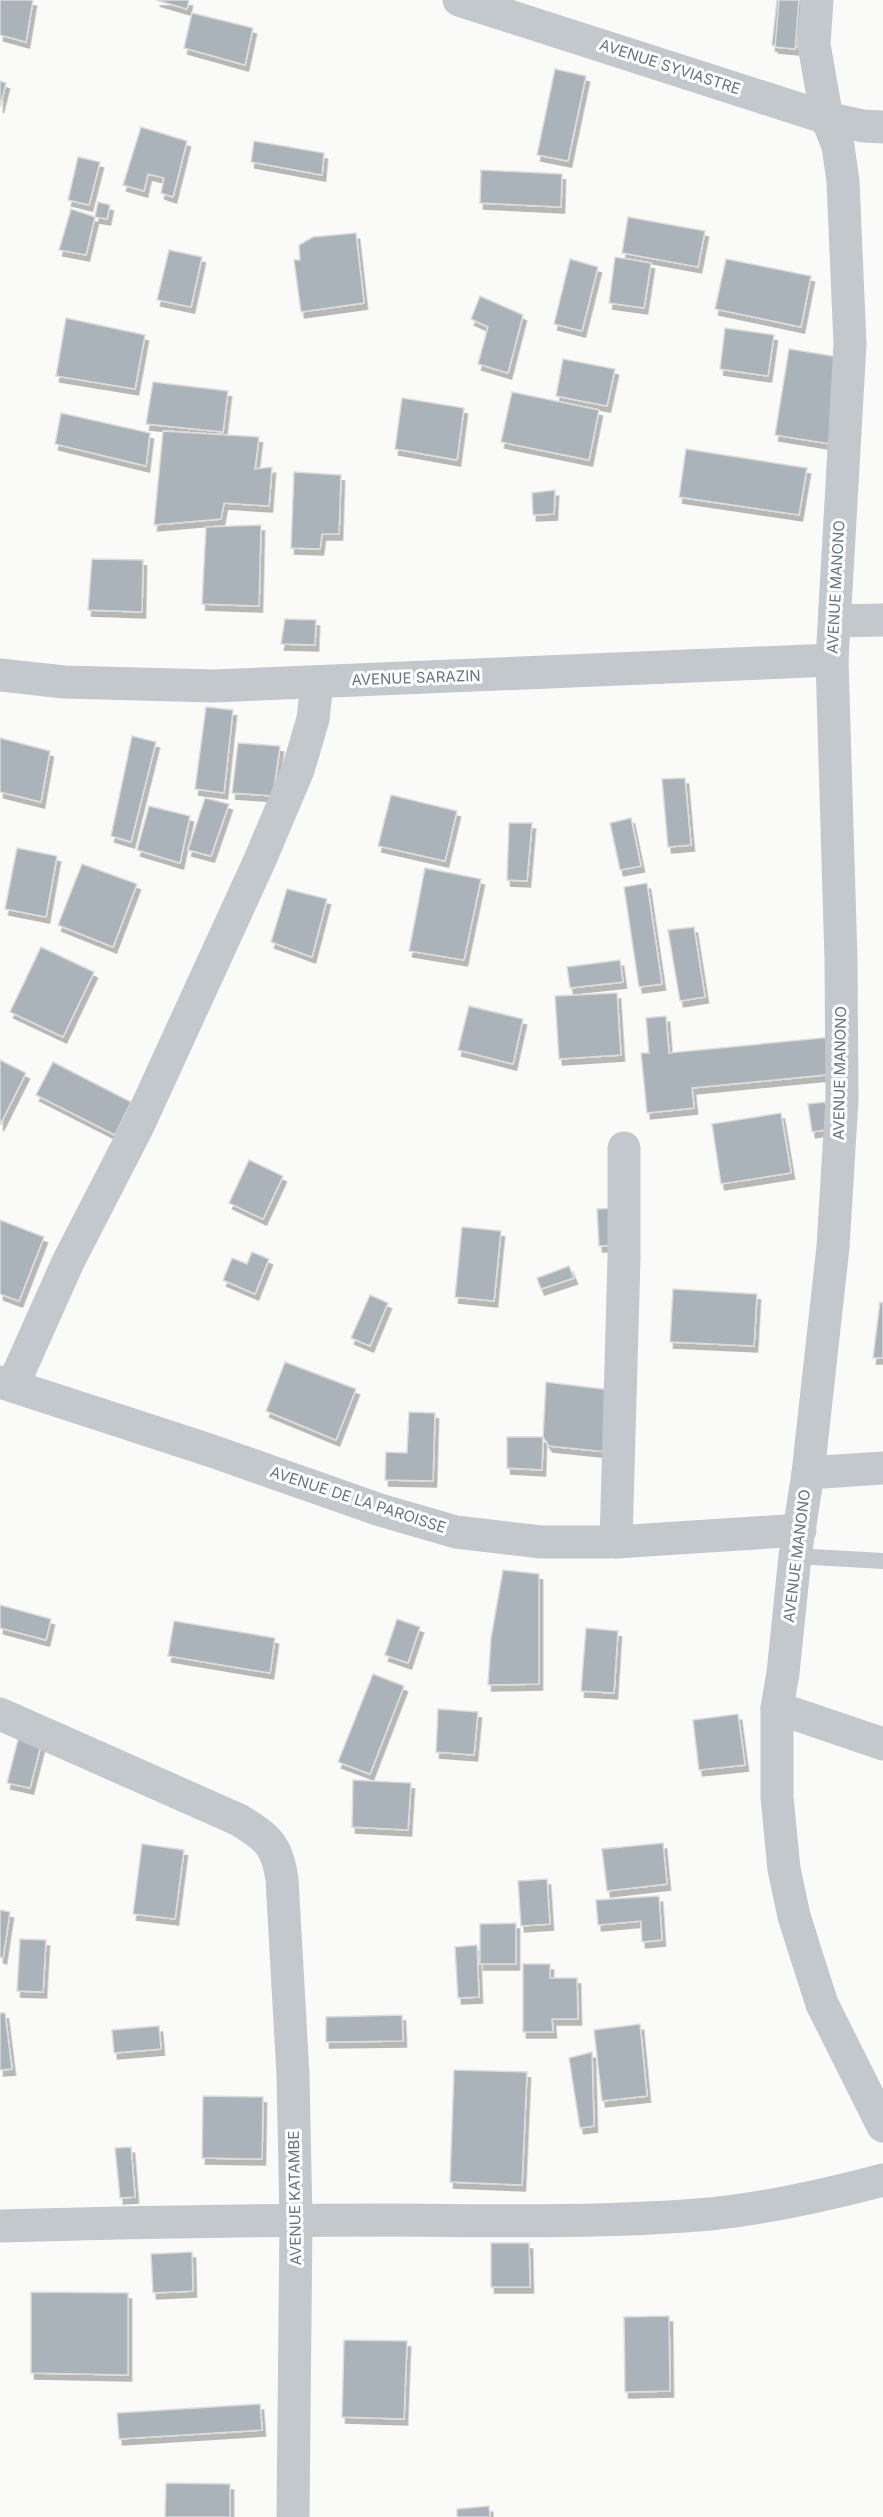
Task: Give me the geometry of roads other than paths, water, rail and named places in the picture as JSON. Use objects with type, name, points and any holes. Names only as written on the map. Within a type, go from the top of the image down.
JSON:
[{"type":"street","name":"AVENUE SYVIASTRE","points":[[459,0],[827,118],[863,126],[883,127]]},
{"type":"street","name":"AVENUE MANONO","points":[[817,0],[814,45],[827,118],[838,146],[843,181],[850,344],[832,660],[841,960],[842,1099],[833,1247],[808,1473],[777,1708],[777,1797],[784,1869],[794,1916],[822,2004],[883,2126]]},
{"type":"street","points":[[835,621],[883,620]]},
{"type":"street","name":"AVENUE SARAZIN","points":[[0,675],[64,682],[214,686],[832,660]]},
{"type":"street","points":[[6,1383],[138,1126],[260,862],[298,770],[313,719],[317,682]]},
{"type":"street","points":[[616,1542],[624,1258],[624,1148]]},
{"type":"street","name":"AVENUE DE LA PAROISSE","points":[[6,1383],[209,1450],[380,1510],[456,1532],[541,1542],[797,1543]]},
{"type":"street","points":[[808,1473],[883,1468]]},
{"type":"street","points":[[777,1708],[883,1744]]},
{"type":"street","name":"AVENUE KATAMBE","points":[[0,1714],[239,1820],[266,1837],[274,1847],[282,1879],[293,2075],[296,2220],[293,2517]]},
{"type":"street","points":[[0,2226],[296,2220],[571,2221],[701,2214],[844,2191],[883,2180]]},
{"type":"lane","points":[[797,1543],[883,1561]]}]
